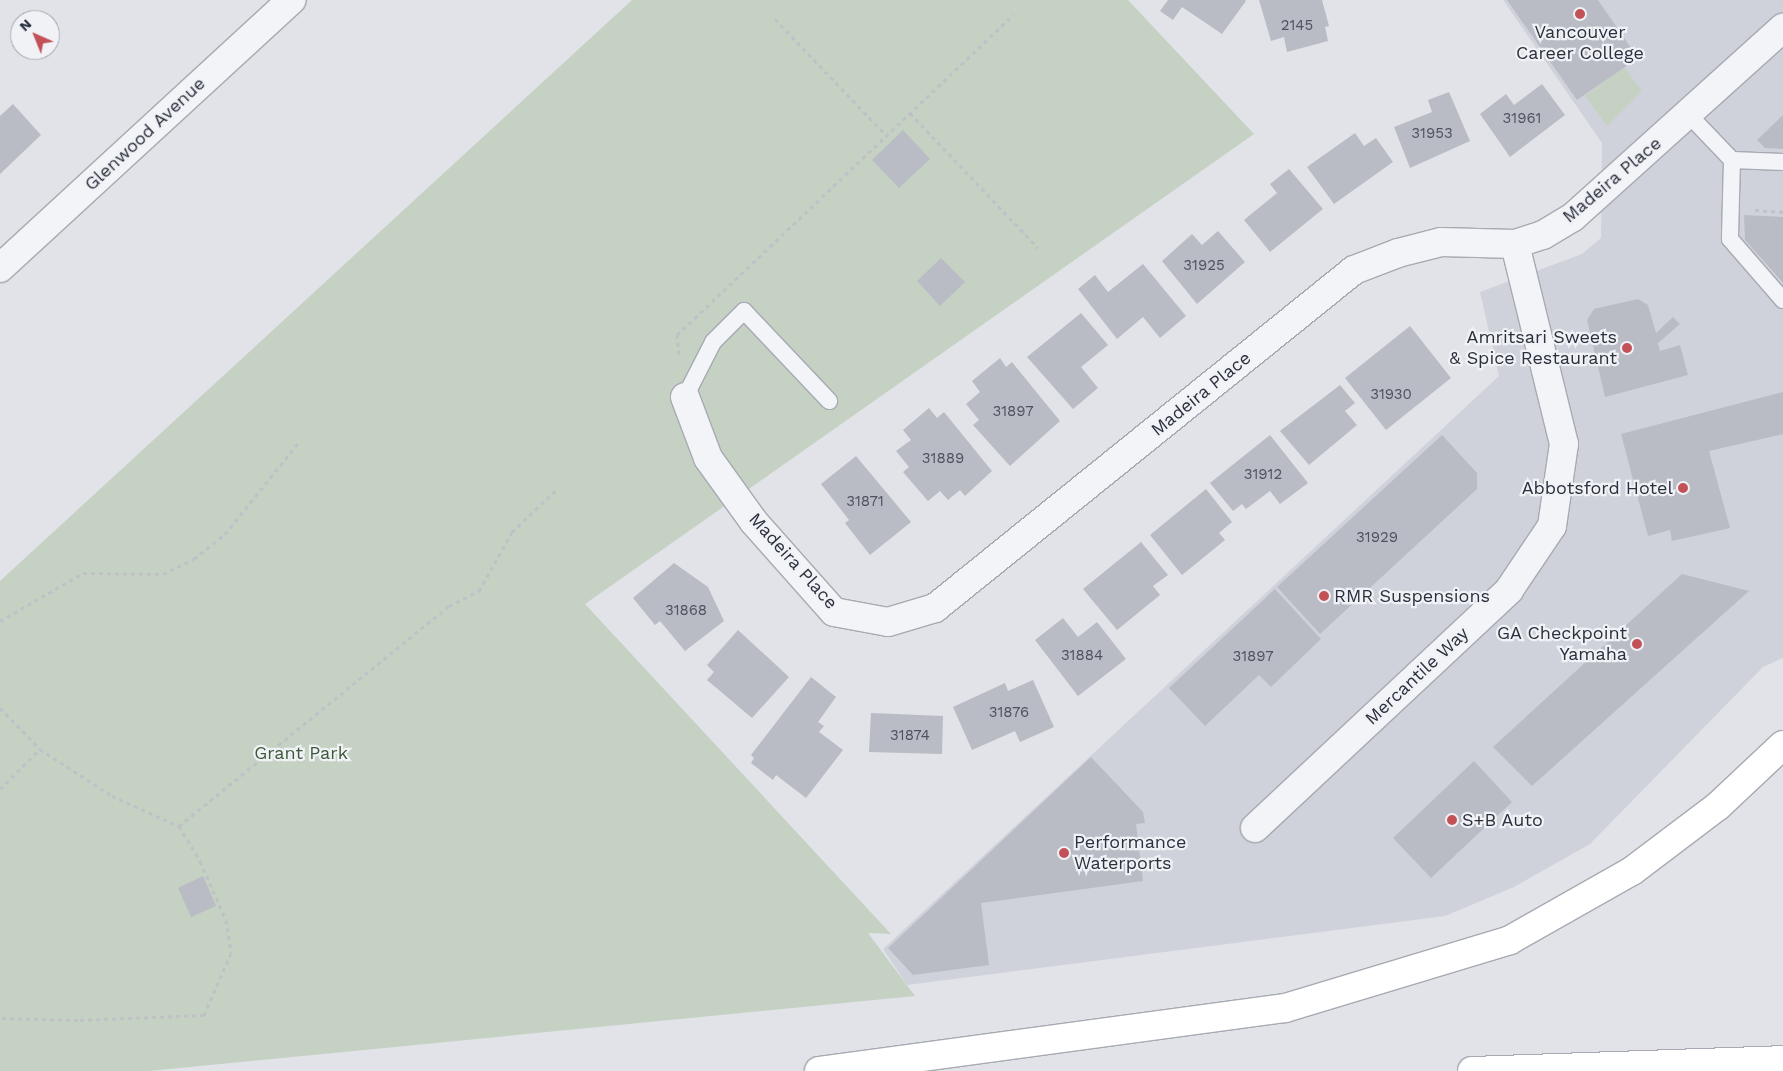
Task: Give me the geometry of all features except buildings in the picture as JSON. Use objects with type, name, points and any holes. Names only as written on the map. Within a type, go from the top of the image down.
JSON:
[{"type":"highway","points":[[819,1071],[1285,1008],[1510,940],[1632,871],[1718,806],[1783,744]]},
{"type":"highway","points":[[1472,1071],[1783,1060]]},
{"type":"street","name":"Glenwood Avenue","points":[[0,268],[291,0]]},
{"type":"street","name":"Madeira Place","points":[[684,397],[708,458],[754,522],[834,612],[888,622],[935,608],[1354,270],[1398,253],[1441,242],[1515,244],[1543,235],[1573,217],[1783,28]]},
{"type":"street","name":"Mercantile Way","points":[[1255,828],[1509,590],[1552,526],[1564,444],[1515,244]]},
{"type":"lane","points":[[1688,114],[1732,160],[1783,162]]},
{"type":"lane","points":[[1732,160],[1730,239],[1783,300]]},
{"type":"lane","points":[[684,397],[713,342],[744,311],[829,402]]},
{"type":"path","points":[[684,397],[677,335],[1014,14]]},
{"type":"path","points":[[775,19],[886,135]]},
{"type":"path","points":[[910,114],[1038,248]]},
{"type":"path","points":[[1748,210],[1783,212]]},
{"type":"path","points":[[0,621],[84,573],[163,574],[194,559],[225,534],[299,442]]},
{"type":"path","points":[[179,826],[449,606],[479,591],[512,532],[557,488]]},
{"type":"path","points":[[0,708],[40,749],[112,796],[179,826],[200,861],[223,912],[231,953],[204,1016],[0,1018]]},
{"type":"path","points":[[0,789],[40,749]]},
{"type":"shaded area","points":[[1503,0],[1783,0],[1783,658],[1763,667],[1590,844],[1514,887],[1445,916],[907,985],[883,949],[1499,376],[1480,292],[1582,254],[1601,238],[1602,143]]},
{"type":"green space","name":"Grant Park","points":[[632,0],[1128,0],[1254,134],[585,604],[891,934],[868,933],[915,996],[149,1071],[0,1071],[0,581]]},
{"type":"green space","points":[[1624,67],[1642,91],[1607,126],[1585,96]]},
{"type":"place","name":"Vancouver Career College","points":[[1580,14]]},
{"type":"place","name":"Amritsari Sweets & Spice Restaurant","points":[[1627,348]]},
{"type":"place","name":"Abbotsford Hotel","points":[[1683,488]]},
{"type":"place","name":"RMR Suspensions","points":[[1324,596]]},
{"type":"place","name":"GA Checkpoint Yamaha","points":[[1637,644]]},
{"type":"place","name":"S+B Auto","points":[[1452,820]]},
{"type":"place","name":"Performance Waterports","points":[[1064,853]]}]
